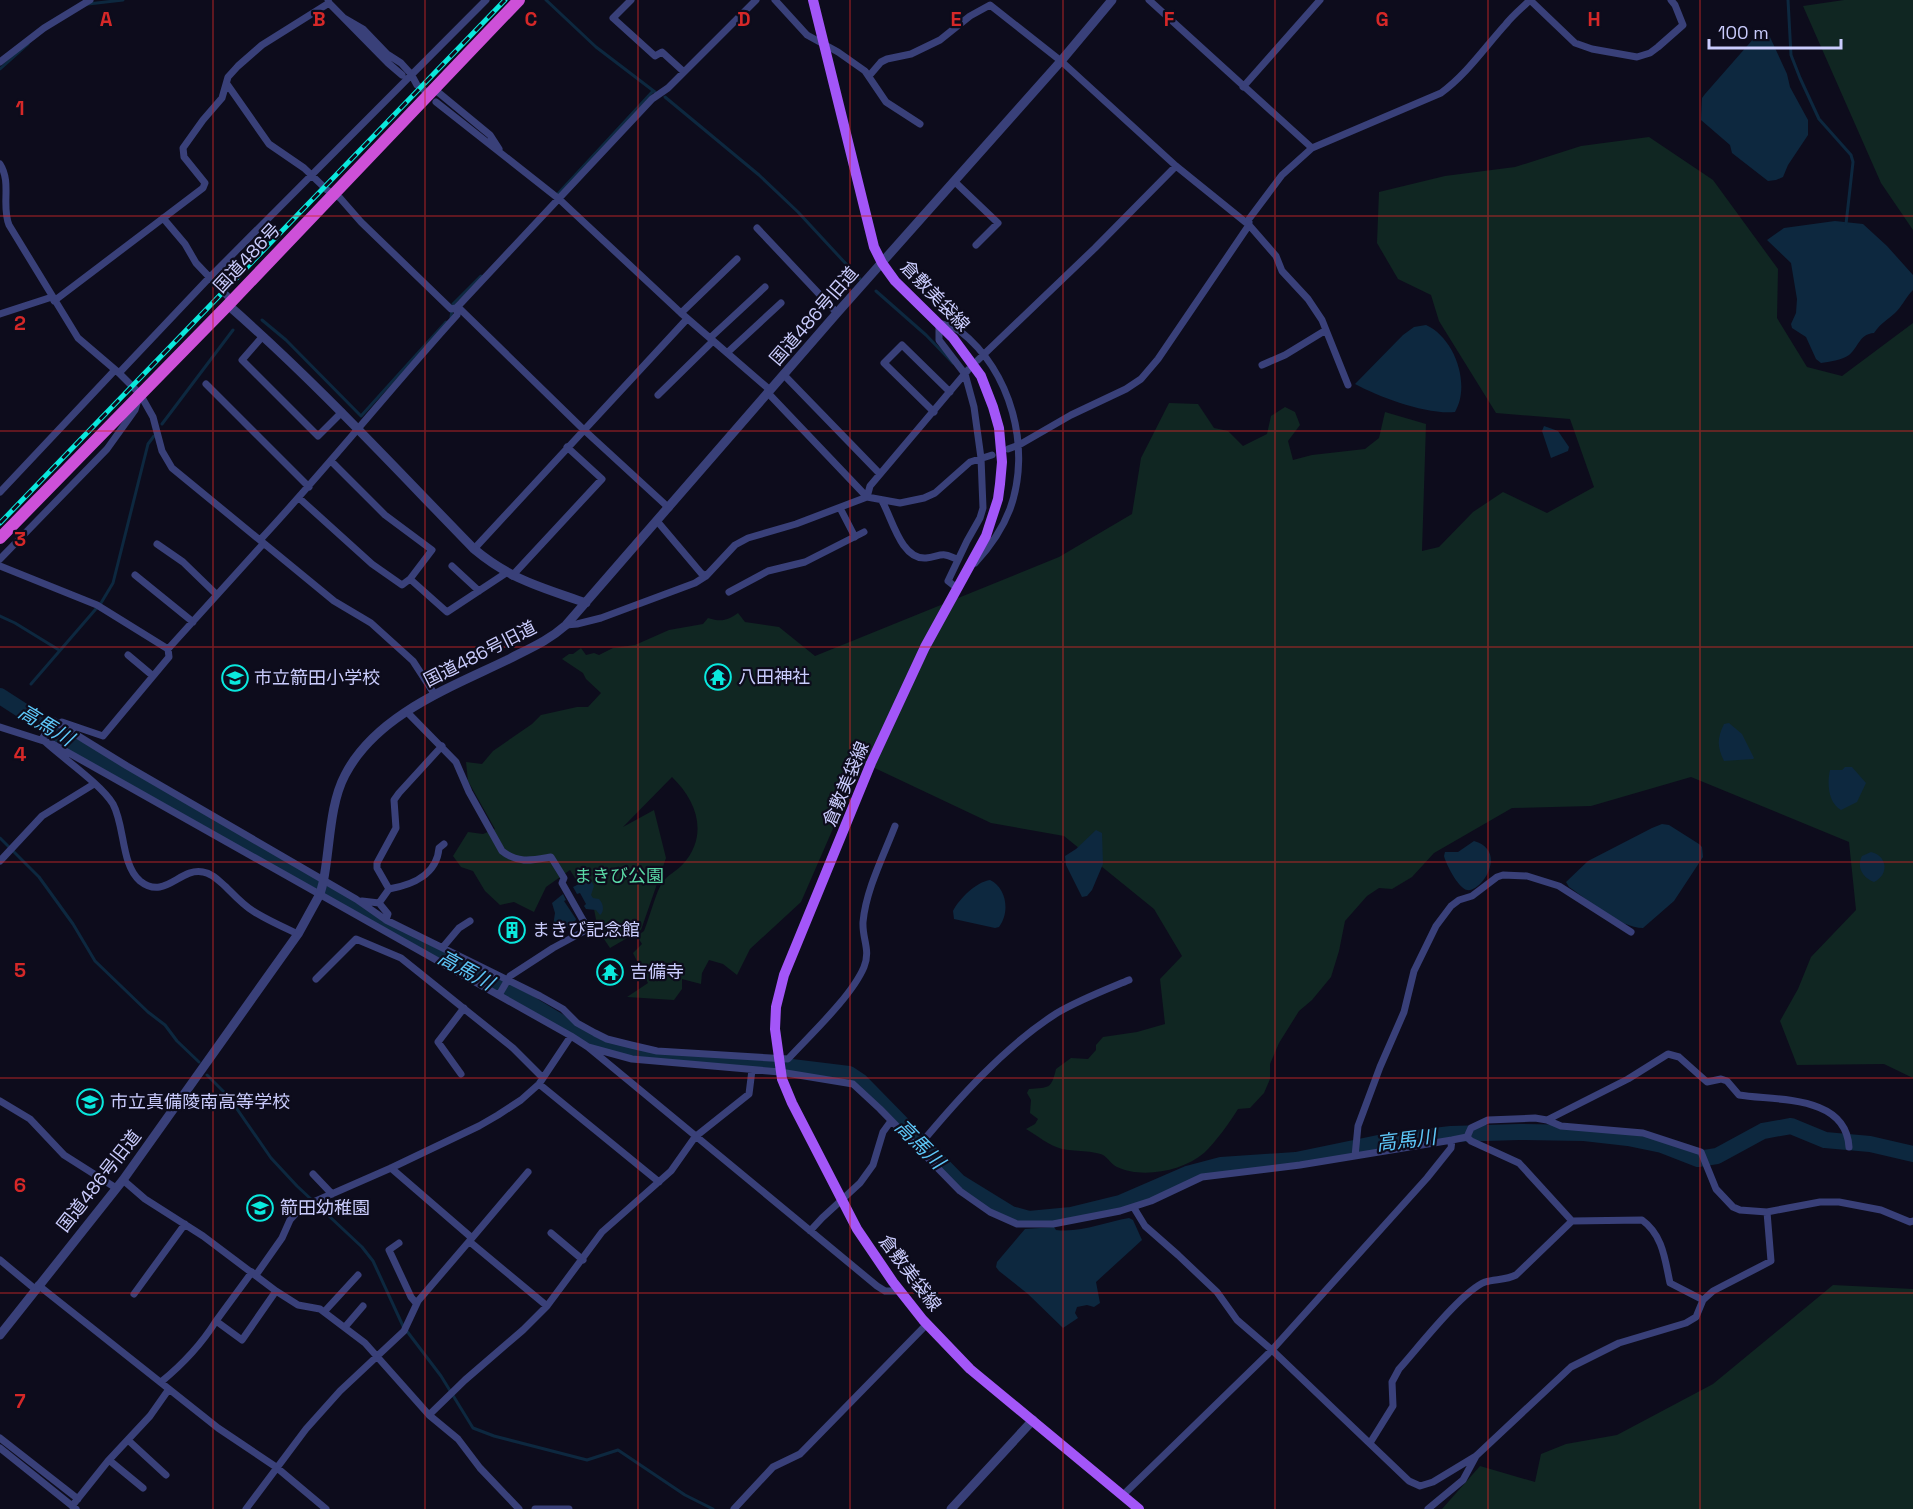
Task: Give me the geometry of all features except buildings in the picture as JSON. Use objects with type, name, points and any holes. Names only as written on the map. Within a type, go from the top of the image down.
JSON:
[{"type":"highway","name":"国道486号","points":[[0,538],[433,94],[519,0]]},
{"type":"main road","name":"倉敷美袋線","points":[[813,0],[869,233],[882,263],[895,281],[939,322],[963,349],[981,376],[993,407],[1001,448],[1000,484],[986,536],[926,647],[871,763],[784,975],[776,1007],[775,1029],[779,1065],[792,1103],[857,1229],[900,1291],[970,1369],[1139,1509]]},
{"type":"street","points":[[0,62],[44,28],[90,0]]},
{"type":"street","points":[[0,492],[486,0]]},
{"type":"street","points":[[631,0],[613,18],[655,56],[662,52],[684,72]]},
{"type":"street","points":[[455,308],[557,197],[652,99],[668,88],[756,0]]},
{"type":"street","points":[[775,0],[807,35],[838,52],[869,76],[886,102],[920,124]]},
{"type":"street","name":"国道486号旧道","points":[[0,1335],[123,1180],[298,934],[322,887],[336,801],[344,776],[365,748],[407,712],[435,695],[544,642],[566,625],[1112,0]]},
{"type":"street","points":[[1149,0],[1312,148]]},
{"type":"street","points":[[1243,87],[1320,0]]},
{"type":"street","points":[[1008,450],[1141,380],[1158,359],[1249,225],[1250,219],[1282,176],[1312,148],[1441,93],[1451,86],[1490,45],[1505,24],[1530,0],[1575,43],[1592,49],[1637,57],[1658,47],[1683,25],[1671,0]]},
{"type":"street","points":[[0,314],[53,299],[205,186],[184,157],[183,148],[222,98],[228,77],[262,45],[329,2],[402,75]]},
{"type":"street","points":[[869,76],[881,62],[911,54],[939,40],[970,15],[990,5],[1061,61],[1176,166],[1249,225],[1276,256],[1282,271],[1308,299],[1322,321],[1348,385]]},
{"type":"street","points":[[344,18],[363,28],[387,54],[401,63],[417,85],[490,135],[502,154]]},
{"type":"street","points":[[227,84],[269,144],[304,168],[340,198],[361,222],[669,508]]},
{"type":"street","points":[[433,94],[502,154],[557,197],[687,319],[728,352],[769,391],[867,497],[900,503],[924,498],[934,493],[970,462],[992,455]]},
{"type":"street","points":[[0,164],[6,177],[5,203],[9,225],[78,338],[140,394],[153,417],[162,452],[172,468],[334,601],[371,623],[413,661],[435,695]]},
{"type":"street","points":[[981,357],[1095,248],[1176,166]]},
{"type":"street","points":[[955,182],[998,223],[976,245]]},
{"type":"street","points":[[163,218],[185,244],[196,263],[230,303],[342,412],[474,549],[509,575],[586,603]]},
{"type":"street","points":[[757,228],[837,313]]},
{"type":"street","points":[[681,313],[737,259]]},
{"type":"street","points":[[658,395],[765,287]]},
{"type":"street","points":[[728,352],[781,303]]},
{"type":"street","points":[[53,722],[103,736],[169,657],[168,649],[409,368],[458,315],[455,308]]},
{"type":"street","points":[[474,549],[687,319]]},
{"type":"street","points":[[957,588],[948,581],[983,508],[981,458],[967,372],[939,340],[939,322],[958,330],[996,374],[1010,403],[1018,430],[1019,446],[1015,485],[1010,508],[997,537],[964,576]]},
{"type":"street","points":[[1262,365],[1285,355],[1326,330]]},
{"type":"street","points":[[263,336],[242,360],[318,436],[342,412]]},
{"type":"street","points":[[934,412],[884,363],[902,345],[950,392]]},
{"type":"street","points":[[867,497],[870,486],[967,372]]},
{"type":"street","points":[[784,375],[880,474]]},
{"type":"street","points":[[206,384],[309,487]]},
{"type":"street","points":[[0,559],[107,449],[135,410],[140,394]]},
{"type":"street","points":[[410,579],[447,612],[509,575],[602,479],[567,447]]},
{"type":"street","points":[[299,498],[372,564],[402,585],[410,579],[432,550],[385,515],[331,461]]},
{"type":"street","points":[[566,625],[601,618],[695,583],[706,576],[735,545],[748,538],[867,497]]},
{"type":"street","points":[[882,501],[904,549],[915,556],[925,558],[938,554],[951,556],[958,560]]},
{"type":"street","points":[[840,508],[855,537]]},
{"type":"street","points":[[657,521],[706,576]]},
{"type":"street","points":[[729,592],[768,571],[805,562],[864,532]]},
{"type":"street","points":[[157,544],[183,562],[216,594]]},
{"type":"street","points":[[0,566],[99,606],[168,649]]},
{"type":"street","points":[[452,566],[479,591]]},
{"type":"street","points":[[135,575],[193,622]]},
{"type":"street","points":[[128,655],[153,676]]},
{"type":"street","points":[[407,712],[456,762],[502,851],[517,860],[529,861],[551,857],[564,878],[562,883],[588,929],[510,976],[500,994]]},
{"type":"street","points":[[43,737],[53,722]]},
{"type":"street","points":[[53,722],[322,887],[428,957],[500,994],[588,1047],[877,1286],[885,1291],[900,1291]]},
{"type":"street","points":[[0,727],[43,737],[258,861],[356,899],[379,903],[388,914],[386,920]]},
{"type":"street","points":[[43,737],[104,792],[113,805],[123,831],[131,871],[138,879],[155,888],[164,887],[198,871],[205,872],[216,878],[252,910],[298,934]]},
{"type":"street","points":[[389,889],[377,868],[377,863],[396,828],[394,800],[442,746]]},
{"type":"street","points":[[0,861],[42,816],[94,784]]},
{"type":"street","points":[[588,1047],[632,1059],[753,1070],[779,1065],[788,1059],[853,988],[865,966],[868,948],[863,925],[867,902],[895,826]]},
{"type":"street","points":[[379,903],[389,889],[411,884],[434,866],[438,859],[439,848],[444,844]]},
{"type":"street","points":[[1355,1156],[1358,1126],[1404,1012],[1414,971],[1436,926],[1451,906],[1459,900],[1472,896],[1497,877],[1510,874],[1527,876],[1559,886],[1631,932]]},
{"type":"street","points":[[356,899],[386,920],[563,1009],[577,1023],[607,1039],[657,1051],[779,1065],[853,1084],[891,1121],[920,1144],[960,1191],[983,1208],[1017,1224],[1041,1225],[1073,1221],[1134,1208],[1202,1177],[1355,1156],[1467,1137],[1472,1128],[1488,1120],[1547,1120],[1561,1126],[1643,1133],[1696,1149],[1704,1157],[1716,1189],[1733,1207],[1753,1212],[1767,1212],[1820,1202],[1839,1202],[1868,1207],[1910,1222],[1913,1221]]},
{"type":"street","points":[[443,947],[459,928],[470,921]]},
{"type":"street","points":[[316,979],[356,939],[401,958],[513,1048],[541,1081],[659,1182]]},
{"type":"street","points":[[920,1144],[997,1062],[1036,1028],[1059,1012],[1129,980]]},
{"type":"street","points":[[461,1074],[438,1042],[464,1008]]},
{"type":"street","points":[[161,1382],[184,1362],[205,1338],[282,1238],[296,1212],[313,1202],[479,1126],[521,1100],[541,1081],[571,1036]]},
{"type":"street","points":[[1547,1120],[1628,1079],[1668,1054],[1679,1057],[1707,1082],[1721,1079],[1727,1081],[1739,1095],[1797,1101],[1827,1110],[1844,1129],[1848,1136],[1849,1147]]},
{"type":"street","points":[[429,1415],[547,1306],[602,1232],[671,1171],[695,1137],[749,1094],[753,1070]]},
{"type":"street","points":[[0,1101],[30,1119],[64,1155],[116,1188]]},
{"type":"street","points":[[810,1231],[860,1184],[873,1165],[883,1132],[891,1121]]},
{"type":"street","points":[[1467,1137],[1519,1163],[1572,1221]]},
{"type":"street","points":[[1123,1495],[1272,1350],[1427,1178],[1451,1148],[1452,1140]]},
{"type":"street","points":[[391,1168],[547,1306]]},
{"type":"street","points":[[246,1509],[276,1467],[340,1391],[406,1329],[416,1303],[528,1172]]},
{"type":"street","points":[[313,1174],[332,1194]]},
{"type":"street","points":[[123,1180],[145,1199],[185,1224],[276,1292],[298,1305],[320,1309],[345,1327],[378,1356],[429,1415],[458,1438],[480,1468],[519,1509]]},
{"type":"street","points":[[1134,1208],[1144,1226],[1217,1292],[1237,1320],[1272,1350],[1409,1481],[1420,1486],[1433,1482],[1476,1456],[1571,1366],[1619,1343],[1686,1323],[1696,1317],[1703,1300],[1713,1291],[1771,1262],[1767,1212]]},
{"type":"street","points":[[1370,1443],[1393,1406],[1392,1382],[1399,1368],[1469,1291],[1486,1282],[1505,1280],[1516,1275],[1572,1221],[1642,1220],[1650,1226],[1663,1248],[1670,1283],[1703,1300]]},
{"type":"street","points":[[135,1294],[185,1224]]},
{"type":"street","points":[[551,1233],[583,1260]]},
{"type":"street","points":[[399,1243],[389,1250],[416,1303]]},
{"type":"street","points":[[0,1260],[218,1428],[276,1467],[326,1509]]},
{"type":"street","points":[[324,1312],[358,1275]]},
{"type":"street","points":[[216,1321],[242,1340],[276,1292]]},
{"type":"street","points":[[345,1327],[363,1306]]},
{"type":"street","points":[[734,1509],[773,1467],[800,1454],[927,1323]]},
{"type":"street","points":[[0,1448],[74,1508],[78,1499],[109,1460],[150,1416],[169,1389]]},
{"type":"street","points":[[951,1509],[1033,1420]]},
{"type":"street","points":[[0,1438],[78,1499]]},
{"type":"street","points":[[128,1440],[166,1475]]},
{"type":"street","points":[[1428,1509],[1463,1480],[1476,1456]]},
{"type":"street","points":[[109,1460],[143,1488]]},
{"type":"street","points":[[535,1509],[569,1509]]},
{"type":"green space","points":[[1844,0],[1913,0],[1913,230],[1881,183],[1803,6]]},
{"type":"green space","name":"まきび公園","points":[[1649,137],[1713,180],[1778,269],[1777,318],[1807,367],[1842,376],[1913,323],[1913,1078],[1884,1064],[1797,1065],[1780,1021],[1798,989],[1811,957],[1856,910],[1849,842],[1691,777],[1591,806],[1512,808],[1434,853],[1412,877],[1392,889],[1379,888],[1367,896],[1345,921],[1331,977],[1312,1000],[1299,1011],[1279,1043],[1270,1064],[1270,1079],[1264,1093],[1250,1108],[1238,1109],[1204,1153],[1174,1169],[1150,1173],[1127,1171],[1117,1167],[1100,1154],[1057,1147],[1026,1129],[1035,1124],[1038,1119],[1030,1113],[1031,1100],[1027,1093],[1029,1089],[1051,1084],[1056,1069],[1071,1058],[1088,1059],[1103,1037],[1137,1032],[1165,1024],[1160,979],[1182,956],[1154,909],[1064,836],[991,823],[862,762],[801,902],[750,949],[737,975],[723,964],[709,960],[702,973],[701,984],[682,979],[682,989],[674,1000],[627,997],[648,983],[633,953],[642,944],[637,936],[644,931],[662,883],[683,864],[696,842],[698,830],[693,807],[681,786],[672,777],[623,827],[654,810],[666,858],[641,930],[610,948],[598,930],[594,909],[570,870],[546,887],[534,912],[514,902],[500,905],[485,891],[473,871],[461,867],[453,856],[468,832],[483,834],[495,829],[468,781],[466,762],[482,764],[493,751],[541,715],[577,707],[588,707],[601,693],[583,673],[562,659],[569,654],[581,648],[586,655],[594,653],[599,655],[613,648],[635,645],[669,630],[703,624],[708,618],[724,620],[738,613],[745,622],[779,627],[815,656],[1059,557],[1132,514],[1141,458],[1169,403],[1198,404],[1214,428],[1228,431],[1243,446],[1267,434],[1271,416],[1285,407],[1295,412],[1300,425],[1288,441],[1293,460],[1312,455],[1365,449],[1379,438],[1385,412],[1426,424],[1422,551],[1439,547],[1473,512],[1503,492],[1547,513],[1594,487],[1570,419],[1496,413],[1439,321],[1431,295],[1398,279],[1377,243],[1379,192],[1445,176],[1515,167],[1581,146]]},
{"type":"green space","points":[[1833,1285],[1913,1289],[1913,1509],[1442,1509],[1480,1466],[1535,1482],[1541,1454],[1566,1444],[1617,1435],[1713,1384]]},
{"type":"water","points":[[1764,32],[1769,35],[1787,74],[1790,87],[1808,120],[1808,135],[1788,165],[1783,177],[1768,181],[1732,153],[1730,145],[1701,120],[1702,98],[1755,37]]},
{"type":"water","points":[[1835,221],[1863,224],[1913,275],[1913,290],[1897,311],[1874,333],[1862,338],[1849,355],[1821,363],[1816,359],[1806,337],[1792,328],[1797,299],[1791,263],[1767,240],[1784,228]]},
{"type":"water","points":[[1426,325],[1445,340],[1457,363],[1461,376],[1461,389],[1460,401],[1455,412],[1417,408],[1355,384],[1403,335],[1414,327]]},
{"type":"water","points":[[1544,426],[1558,431],[1569,447],[1568,451],[1551,458],[1542,431]]},
{"type":"water","points":[[1729,723],[1742,734],[1753,759],[1724,761],[1719,747],[1719,738],[1724,724]]},
{"type":"water","points":[[1845,767],[1852,767],[1866,783],[1857,802],[1841,810],[1831,798],[1829,775],[1830,770],[1842,770]]},
{"type":"water","points":[[1662,824],[1669,825],[1699,844],[1702,847],[1703,857],[1674,901],[1643,928],[1634,927],[1614,918],[1569,887],[1566,882],[1588,861]]},
{"type":"water","points":[[1096,830],[1102,833],[1103,864],[1092,890],[1087,896],[1082,897],[1066,865],[1065,856]]},
{"type":"water","points":[[1474,841],[1484,846],[1490,853],[1491,862],[1485,878],[1479,885],[1467,890],[1456,880],[1444,856],[1445,852],[1458,852]]},
{"type":"water","points":[[1871,852],[1881,857],[1884,866],[1882,875],[1874,882],[1864,875],[1860,868],[1862,856]]},
{"type":"water","points":[[587,880],[594,886],[591,895],[599,899],[602,905],[603,911],[600,915],[596,910],[586,909],[580,893],[577,894],[573,887]]},
{"type":"water","points":[[990,880],[1000,889],[1005,901],[1005,915],[999,927],[954,919],[953,911],[959,901],[979,884]]},
{"type":"water","points":[[563,894],[566,900],[564,901],[576,919],[573,929],[567,927],[558,931],[553,926],[555,913],[552,903]]},
{"type":"water","points":[[1129,1218],[1133,1220],[1142,1240],[1096,1282],[1100,1303],[1094,1307],[1087,1305],[1077,1307],[1075,1313],[1078,1318],[1063,1328],[996,1267],[997,1262],[1025,1229],[1054,1227],[1056,1230],[1075,1230]]},
{"type":"waterway","points":[[88,4],[123,0]]},
{"type":"waterway","points":[[546,0],[596,47],[655,92]]},
{"type":"waterway","points":[[1788,0],[1791,55],[1800,78],[1819,119],[1851,155],[1853,162],[1846,224]]},
{"type":"waterway","points":[[0,69],[28,44]]},
{"type":"waterway","points":[[555,197],[653,91]]},
{"type":"waterway","points":[[665,97],[759,175],[798,212],[860,279]]},
{"type":"waterway","points":[[451,317],[453,304],[481,276]]},
{"type":"waterway","points":[[876,291],[926,335],[953,363]]},
{"type":"waterway","points":[[262,320],[286,340],[361,416],[446,322]]},
{"type":"waterway","points":[[162,424],[233,330]]},
{"type":"waterway","points":[[31,684],[101,603],[113,583],[148,444],[154,436]]},
{"type":"waterway","points":[[0,616],[59,650]]},
{"type":"waterway","name":"高馬川","points":[[0,696],[228,836],[390,928],[529,1003],[588,1039],[625,1051],[656,1056],[760,1063],[849,1074],[861,1082],[959,1182],[1011,1214],[1029,1219],[1071,1215],[1120,1203],[1187,1174],[1221,1165],[1296,1160],[1383,1142],[1451,1134],[1584,1133],[1662,1145],[1698,1159],[1717,1156],[1763,1131],[1791,1126],[1825,1140],[1870,1144],[1913,1154]]},
{"type":"waterway","name":"高馬川","points":[[8,707],[14,702]]},
{"type":"waterway","points":[[0,838],[39,877],[73,924],[95,961],[148,1012],[165,1025],[177,1041],[199,1062]]},
{"type":"waterway","points":[[207,1075],[228,1096],[271,1158],[297,1186],[362,1247],[373,1261],[403,1326],[441,1376],[473,1428],[494,1436],[587,1460],[618,1450],[685,1495],[713,1509]]},
{"type":"railway","points":[[0,523],[505,0]]},
{"type":"place","name":"八田神社","points":[[718,677]]},
{"type":"place","name":"市立箭田小学校","points":[[235,678]]},
{"type":"place","name":"まきび記念館","points":[[512,930]]},
{"type":"place","name":"吉備寺","points":[[610,972]]},
{"type":"place","name":"市立真備陵南高等学校","points":[[90,1102]]},
{"type":"place","name":"箭田幼稚園","points":[[260,1208]]}]
